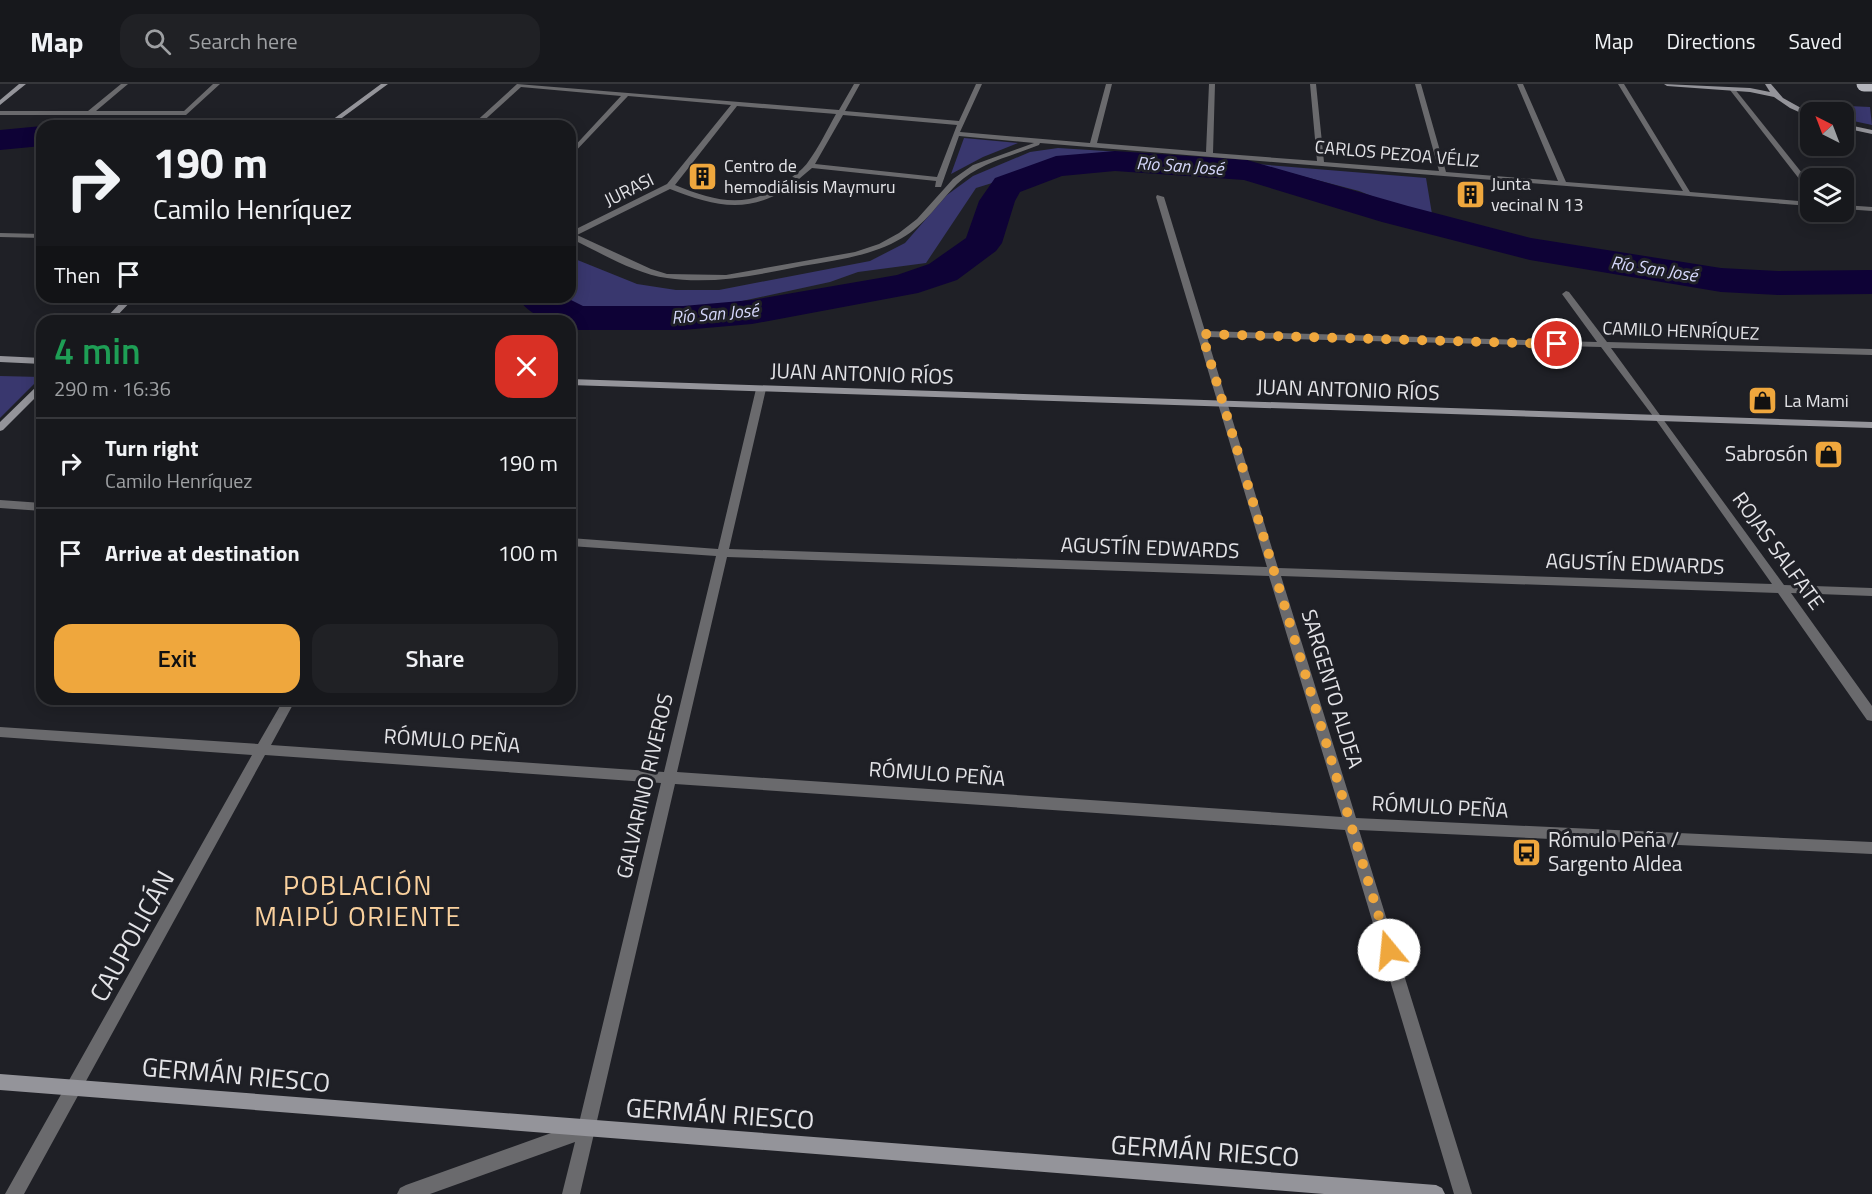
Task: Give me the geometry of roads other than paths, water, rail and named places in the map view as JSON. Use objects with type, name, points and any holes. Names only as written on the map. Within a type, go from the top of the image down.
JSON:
[{"type":"main road","points":[[0,103],[23,84]]},
{"type":"main road","points":[[335,120],[384,84]]},
{"type":"main road","points":[[1667,84],[1772,90],[1800,108]]},
{"type":"main road","points":[[1864,84],[1872,84]]},
{"type":"main road","points":[[1854,128],[1872,132]]},
{"type":"main road","points":[[113,315],[124,303]]},
{"type":"main road","points":[[0,359],[36,360]]},
{"type":"main road","name":"JUAN ANTONIO RÍOS","points":[[576,382],[1872,425]]},
{"type":"main road","points":[[0,428],[36,392]]},
{"type":"main road","name":"GERMÁN RIESCO","points":[[0,1082],[1436,1194]]},
{"type":"street","points":[[90,113],[125,84]]},
{"type":"street","points":[[0,113],[186,113],[217,84]]},
{"type":"street","points":[[670,186],[717,203],[753,201],[783,188],[810,166],[857,84]]},
{"type":"street","points":[[933,205],[939,179],[956,134],[979,84]]},
{"type":"street","points":[[1093,146],[1109,84]]},
{"type":"street","points":[[1209,155],[1212,84]]},
{"type":"street","points":[[1313,84],[1321,164]]},
{"type":"street","points":[[1418,84],[1443,174]]},
{"type":"street","points":[[1520,84],[1563,184]]},
{"type":"street","points":[[1621,84],[1688,194]]},
{"type":"street","points":[[481,120],[520,85],[962,123]]},
{"type":"street","points":[[1732,88],[1800,174]]},
{"type":"street","points":[[576,148],[626,94]]},
{"type":"street","name":"JURASI","points":[[576,232],[670,186],[735,104]]},
{"type":"street","name":"CARLOS PEZOA VÉLIZ","points":[[956,134],[1800,203]]},
{"type":"street","name":"CARLOS PEZOA VÉLIZ","points":[[576,238],[648,271],[667,276],[726,278],[856,254],[882,246],[920,221],[956,181],[976,167],[1033,144],[1053,142]]},
{"type":"street","points":[[810,166],[939,179]]},
{"type":"street","name":"SARGENTO ALDEA","points":[[1161,197],[1463,1194]]},
{"type":"street","points":[[1854,208],[1872,209]]},
{"type":"street","points":[[0,235],[36,236]]},
{"type":"street","name":"ROJAS SALFATE","points":[[1566,294],[1659,418],[1872,716]]},
{"type":"street","name":"CAMILO HENRÍQUEZ","points":[[1202,334],[1872,352]]},
{"type":"street","name":"GALVARINO RIVEROS","points":[[571,1194],[761,389]]},
{"type":"street","points":[[0,504],[36,507]]},
{"type":"street","name":"AGUSTÍN EDWARDS","points":[[576,542],[722,553],[1872,592]]},
{"type":"street","name":"CAUPOLICÁN","points":[[14,1194],[287,705]]},
{"type":"street","name":"RÓMULO PEÑA","points":[[0,732],[1351,824],[1872,848]]},
{"type":"street","points":[[406,1194],[587,1129]]},
{"type":"waterway","name":"Río San José","points":[[0,140],[36,137]]},
{"type":"waterway","name":"Río San José","points":[[576,317],[683,318],[752,312],[904,285],[943,272],[983,243],[997,201],[1007,185],[1056,166],[1115,161],[1247,170],[1395,214],[1530,249],[1721,280],[1778,283],[1872,282]]},
{"type":"waterway","name":"Río San José","points":[[547,303],[570,315]]},
{"type":"place","name":"Centro de hemodiálisis Maymuru","points":[[703,176]]},
{"type":"place","name":"Junta vecinal N 13","points":[[1470,194]]},
{"type":"place","name":"La Mami","points":[[1763,401]]},
{"type":"place","name":"Sabrosón","points":[[1829,454]]},
{"type":"place","name":"Rómulo Peña / Sargento Aldea","points":[[1527,852]]},
{"type":"district","name":"POBLACIÓN MAIPÚ ORIENTE","points":[[358,902]]}]
